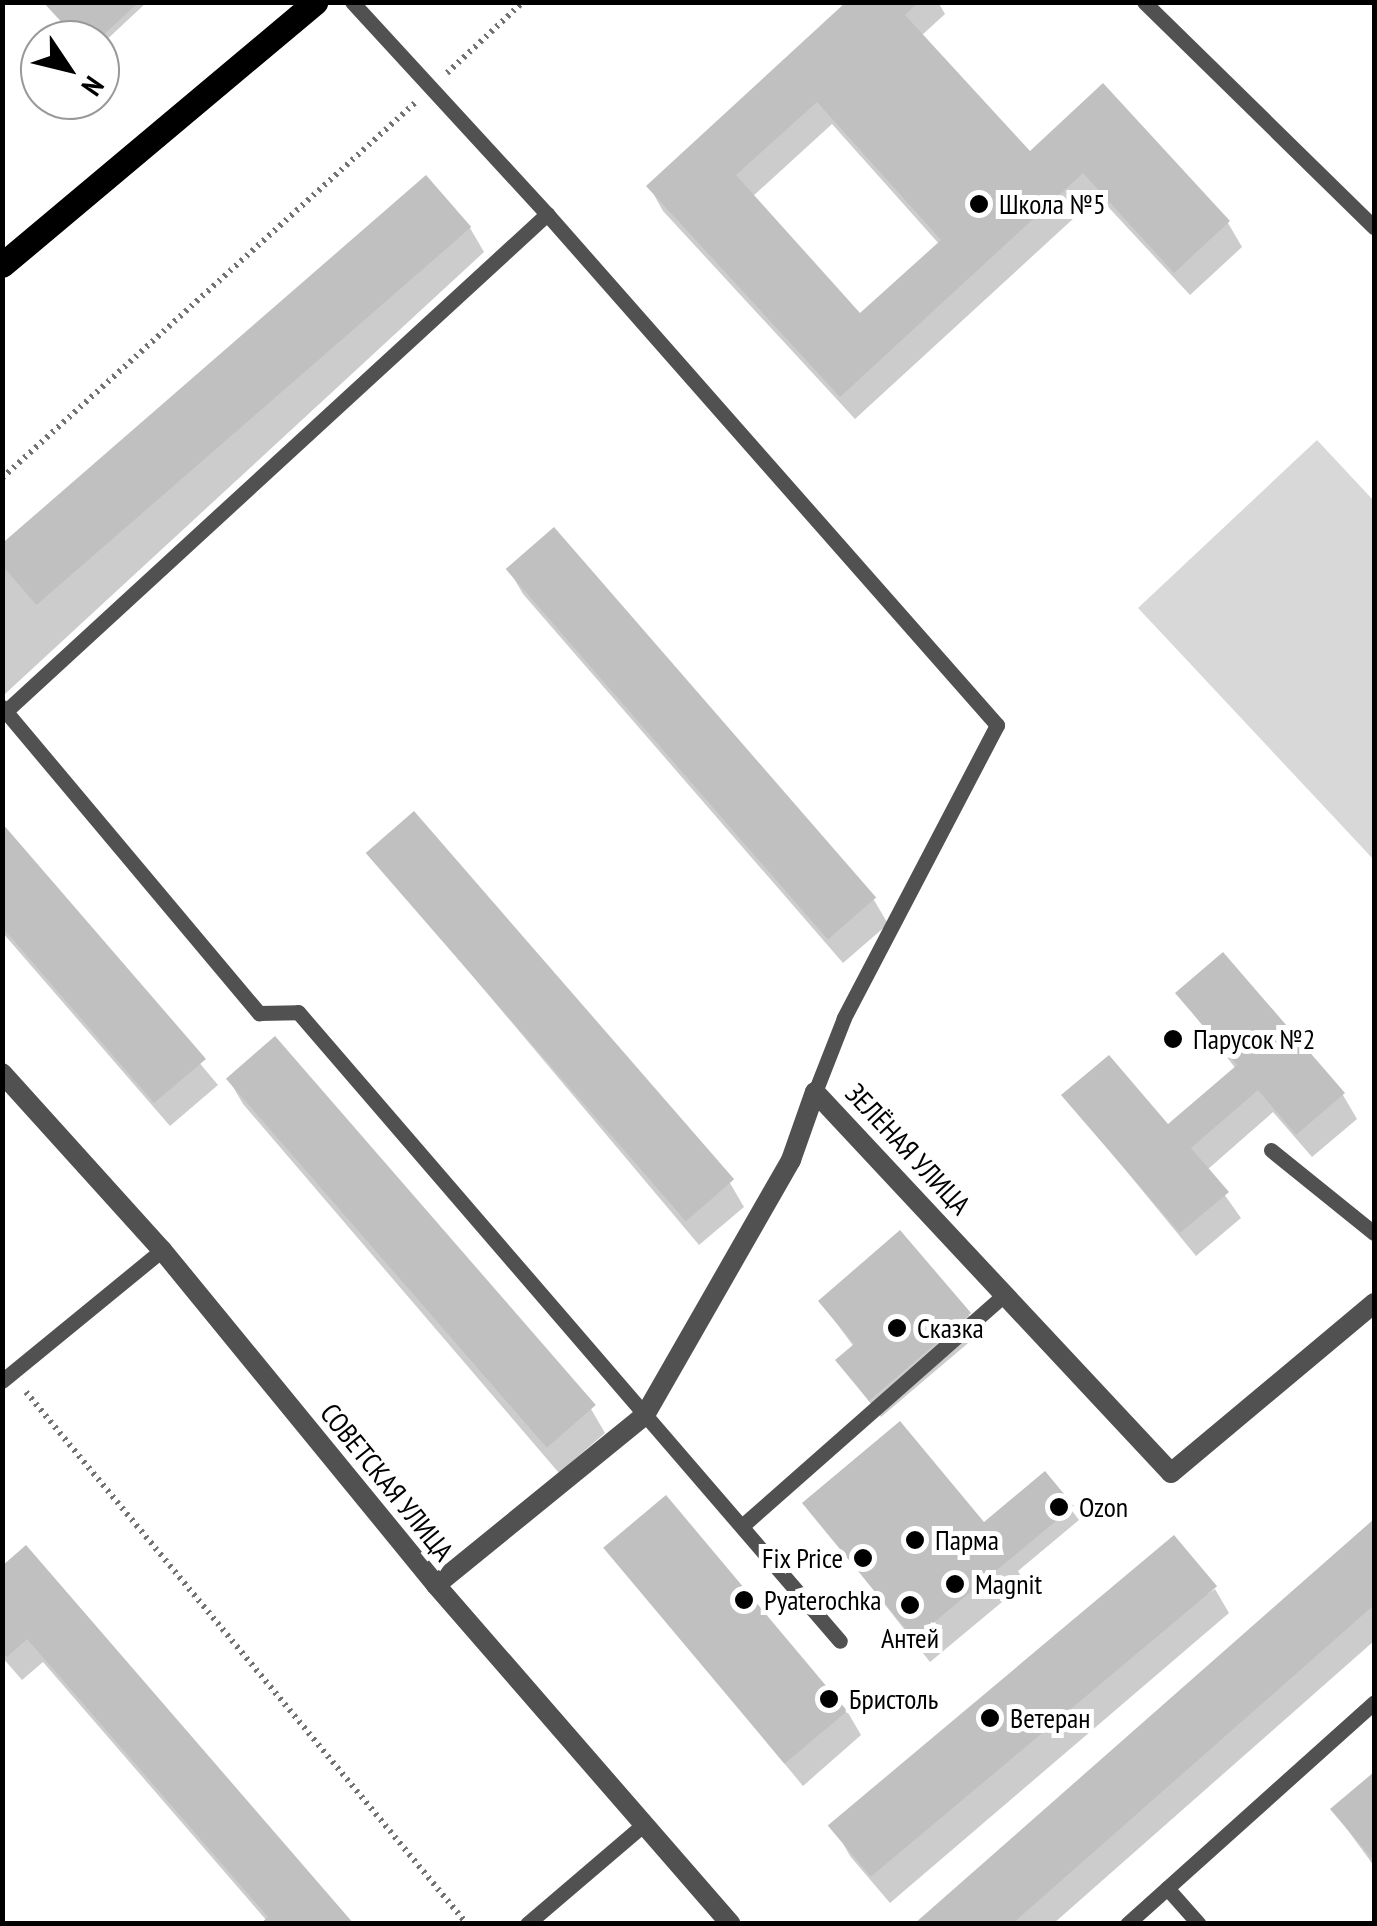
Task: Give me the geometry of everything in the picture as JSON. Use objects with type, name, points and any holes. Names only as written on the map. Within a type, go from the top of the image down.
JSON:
[{"type":"main road","points":[[2,264],[314,2]]},
{"type":"street","name":"СОВЕТСКАЯ УЛИЦА","points":[[2,1072],[162,1250],[436,1585],[731,1924]]},
{"type":"street","name":"ЗЕЛЁНАЯ УЛИЦА","points":[[436,1585],[644,1416],[791,1160],[816,1092],[1172,1473],[1374,1303]]},
{"type":"lane","points":[[352,2],[547,214],[997,725],[844,1018],[816,1092]]},
{"type":"lane","points":[[1144,2],[1374,227]]},
{"type":"lane","points":[[547,214],[4,709],[259,1013],[298,1012],[840,1640]]},
{"type":"lane","points":[[1271,1150],[1374,1233]]},
{"type":"lane","points":[[7,1377],[162,1250]]},
{"type":"lane","points":[[742,1526],[1006,1293]]},
{"type":"lane","points":[[1127,1924],[1374,1702]]},
{"type":"lane","points":[[526,1924],[644,1824]]},
{"type":"lane","points":[[1167,1888],[1198,1924]]},
{"type":"path","points":[[2,478],[523,2]]},
{"type":"path","points":[[7,1377],[467,1924]]},
{"type":"shaded area","points":[[1317,440],[1374,501],[1374,860],[1138,608]]},
{"type":"building","points":[[43,2],[139,2],[120,20],[60,20]]},
{"type":"building","name":"Школа №5","points":[[846,2],[918,2],[905,15],[1030,151],[1103,83],[1230,221],[1174,273],[1083,173],[840,397],[646,186]],"holes":[[[817,102],[941,240],[860,313],[736,175]]]},
{"type":"building","points":[[426,175],[471,227],[37,605],[2,565],[2,544]]},
{"type":"building","points":[[554,527],[876,898],[828,940],[506,569]]},
{"type":"building","points":[[414,811],[734,1179],[686,1221],[366,853]]},
{"type":"building","points":[[2,823],[206,1059],[154,1103],[2,927]]},
{"type":"building","points":[[1223,952],[1345,1093],[1296,1135],[1258,1090],[1191,1148],[1229,1192],[1180,1233],[1061,1095],[1109,1055],[1168,1124],[1237,1065],[1175,993]]},
{"type":"building","points":[[275,1036],[596,1405],[547,1448],[226,1079]]},
{"type":"building","name":"Сказка","points":[[900,1230],[971,1313],[869,1401],[835,1360],[854,1344],[818,1301]]},
{"type":"building","name":"Парма","points":[[900,1421],[984,1522],[1045,1471],[1074,1506],[914,1639],[802,1503]]},
{"type":"building","points":[[666,1495],[847,1711],[784,1764],[603,1548]]},
{"type":"building","points":[[1374,1519],[1374,1605],[1012,1924],[914,1924]]},
{"type":"building","points":[[1174,1535],[1217,1586],[871,1877],[828,1826]]},
{"type":"building","points":[[26,1545],[354,1924],[260,1924],[268,1917],[27,1639],[7,1657],[2,1652],[2,1566]]},
{"type":"building","points":[[1374,1772],[1374,1861],[1330,1809]]},
{"type":"place","name":"Школа №5","points":[[979,204]]},
{"type":"place","name":"Парусок №2","points":[[1173,1039]]},
{"type":"place","name":"Сказка","points":[[897,1328]]},
{"type":"place","name":"Ozon","points":[[1059,1507]]},
{"type":"place","name":"Парма","points":[[915,1540]]},
{"type":"place","name":"Fix Price","points":[[863,1558]]},
{"type":"place","name":"Magnit","points":[[955,1584]]},
{"type":"place","name":"Pyaterochka","points":[[744,1600]]},
{"type":"place","name":"Антей","points":[[910,1605]]},
{"type":"place","name":"Бристоль","points":[[829,1699]]},
{"type":"place","name":"Ветеран","points":[[990,1718]]}]
